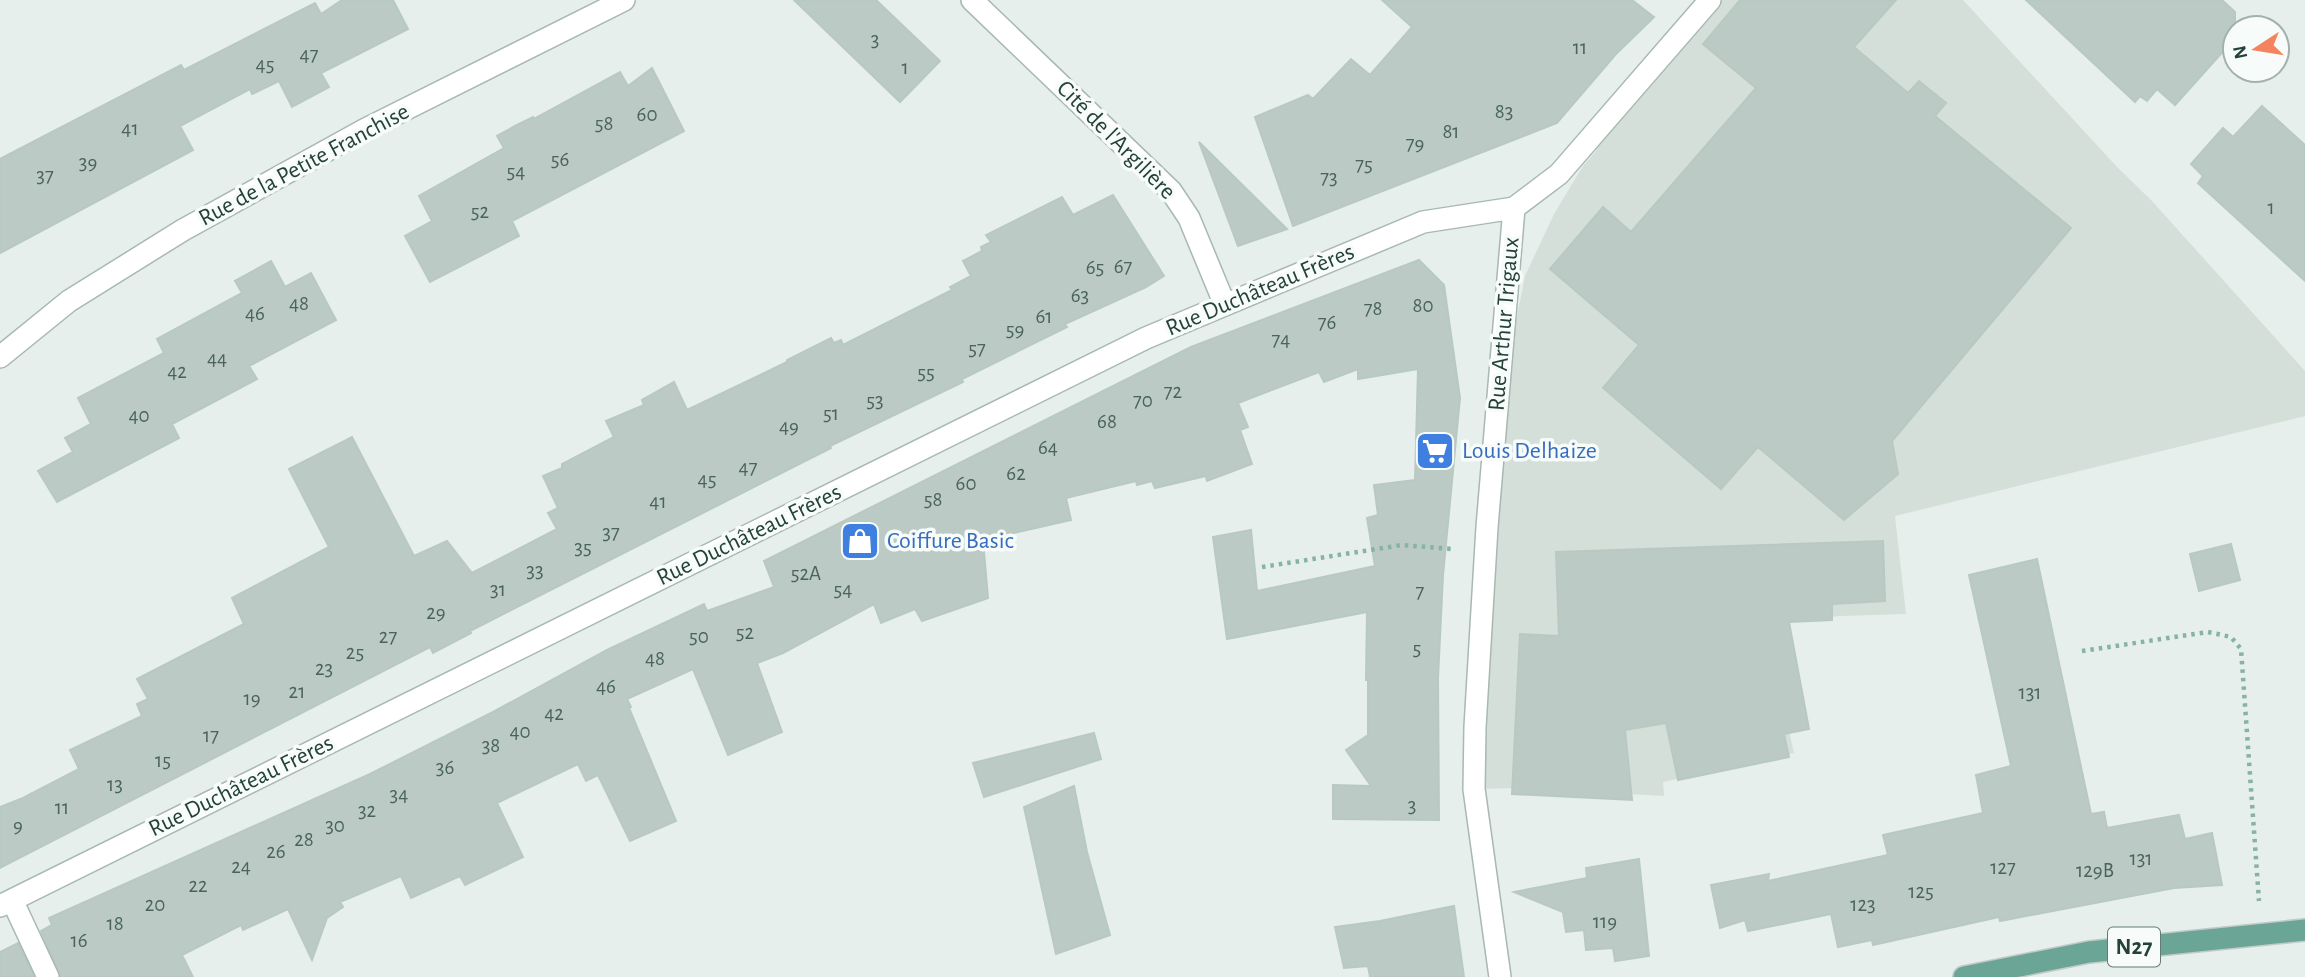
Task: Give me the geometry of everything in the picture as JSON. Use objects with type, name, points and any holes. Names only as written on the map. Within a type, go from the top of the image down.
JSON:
[{"type":"main road","name":"N27","points":[[1964,977],[2088,952],[2305,930]]},
{"type":"street","name":"Rue de la Petite Franchise","points":[[0,357],[69,301],[183,230],[364,130],[624,0]]},
{"type":"street","name":"Cité de l'Argilière","points":[[972,0],[1171,191],[1189,218],[1225,305]]},
{"type":"street","name":"Rue Arthur Trigaux","points":[[1500,977],[1474,789],[1475,727],[1486,551],[1514,208],[1559,174],[1710,0]]},
{"type":"street","name":"Rue Duchâteau Frères","points":[[6,903],[1133,344],[1423,222],[1514,208]]},
{"type":"street","points":[[6,903],[48,977]]},
{"type":"path","points":[[1262,567],[1402,545],[1486,551]]},
{"type":"path","points":[[2082,651],[2208,632],[2231,637],[2241,649],[2261,934]]},
{"type":"shaded area","points":[[1710,0],[1963,0],[2118,168],[2152,201],[2305,371],[2305,416],[1895,516],[1906,614],[1840,616],[1765,623],[1794,753],[1663,782],[1664,796],[1519,788],[1474,789],[1511,346],[1525,276],[1554,214],[1583,166],[1597,150],[1588,141]]},
{"type":"building","points":[[342,0],[393,0],[408,29],[321,73],[329,87],[292,107],[279,81],[252,94],[250,89],[180,126],[193,150],[0,253],[0,159],[181,65],[184,70],[315,3],[321,14]]},
{"type":"building","points":[[794,0],[876,0],[940,61],[900,102]]},
{"type":"building","points":[[1382,0],[1632,0],[1654,17],[1616,54],[1557,123],[1293,226],[1255,117],[1308,95],[1313,99],[1351,59],[1370,75],[1412,27]]},
{"type":"building","points":[[1740,0],[1896,0],[1854,47],[1908,93],[1919,81],[1946,103],[1935,116],[2071,228],[1892,441],[1898,474],[1844,520],[1758,447],[1721,489],[1603,388],[1639,345],[1550,269],[1603,207],[1631,232],[1756,88],[1703,44]]},
{"type":"building","points":[[2026,0],[2222,0],[2235,12],[2221,14],[2221,54],[2175,105],[2157,89],[2147,101],[2140,96],[2135,102]]},
{"type":"building","points":[[652,68],[684,131],[512,221],[519,236],[430,282],[405,236],[432,221],[419,196],[504,148],[497,136],[515,126],[533,117],[534,119],[620,72],[628,86]]},
{"type":"building","points":[[2262,106],[2305,145],[2305,281],[2198,183],[2203,176],[2191,164],[2223,128],[2233,137]]},
{"type":"building","points":[[1199,142],[1287,229],[1238,246]]},
{"type":"building","points":[[1113,195],[1164,276],[1146,287],[1065,324],[1067,327],[962,379],[963,382],[830,446],[831,448],[470,631],[471,633],[433,653],[430,647],[0,868],[0,807],[79,769],[70,750],[142,716],[137,704],[148,699],[137,679],[244,624],[232,598],[329,547],[289,469],[352,437],[414,556],[447,541],[472,573],[557,529],[548,513],[558,508],[543,476],[562,468],[562,464],[614,437],[606,421],[644,405],[642,400],[674,382],[687,410],[831,338],[834,343],[841,340],[843,345],[952,290],[950,287],[971,276],[963,261],[982,251],[981,247],[991,242],[986,235],[1062,197],[1073,215]]},
{"type":"building","points":[[1419,260],[1444,285],[1460,398],[1443,575],[1438,678],[1439,820],[1333,819],[1333,785],[1371,786],[1346,750],[1368,735],[1367,612],[1227,639],[1213,537],[1251,530],[1257,591],[1375,566],[1367,518],[1378,515],[1374,485],[1415,480],[1418,369],[1358,379],[1358,369],[1324,382],[1319,372],[1238,403],[1248,427],[1240,430],[1252,464],[1207,481],[1206,476],[1155,488],[1152,481],[1137,485],[1136,481],[1066,498],[1071,520],[983,540],[988,598],[922,621],[915,609],[881,623],[874,604],[783,653],[757,663],[782,732],[728,755],[693,669],[627,699],[676,821],[630,841],[598,775],[586,781],[578,764],[497,803],[523,857],[465,885],[460,876],[411,898],[401,876],[340,902],[343,907],[327,918],[312,960],[288,909],[243,930],[241,925],[182,955],[193,977],[61,977],[41,931],[52,925],[49,918],[370,774],[607,650],[704,604],[707,611],[774,587],[764,561],[1191,347]]},
{"type":"building","points":[[271,261],[285,287],[311,273],[336,320],[249,366],[257,379],[172,424],[179,438],[57,502],[38,471],[73,452],[65,438],[91,424],[78,398],[164,353],[157,339],[242,293],[235,281]]},
{"type":"building","points":[[1883,541],[1885,601],[1832,604],[1832,620],[1789,622],[1809,729],[1784,734],[1789,757],[1678,780],[1666,723],[1625,730],[1632,800],[1512,794],[1520,634],[1559,636],[1556,552]]},
{"type":"building","points":[[2231,544],[2240,580],[2199,591],[2190,554]]},
{"type":"building","points":[[2037,559],[2091,814],[2104,812],[2107,828],[2179,815],[2185,839],[2212,833],[2222,885],[2174,888],[2000,921],[1999,917],[1873,945],[1872,940],[1838,947],[1831,914],[1748,931],[1745,920],[1720,928],[1711,885],[1769,874],[1768,881],[1888,855],[1883,835],[1983,813],[1976,775],[2011,766],[1969,575]]},
{"type":"building","points":[[1094,733],[1101,759],[984,797],[973,763]]},
{"type":"building","points":[[1074,786],[1087,852],[1110,935],[1056,954],[1024,807]]},
{"type":"building","points":[[1639,859],[1649,956],[1615,961],[1613,948],[1586,950],[1584,930],[1566,932],[1563,912],[1514,892],[1587,878],[1586,868]]},
{"type":"building","points":[[1454,906],[1464,977],[1370,977],[1368,966],[1344,968],[1335,927]]},
{"type":"building","points":[[18,943],[34,977],[0,977],[0,952]]},
{"type":"place","name":"Louis Delhaize","points":[[1435,451]]},
{"type":"place","name":"Coiffure Basic","points":[[860,541]]}]
